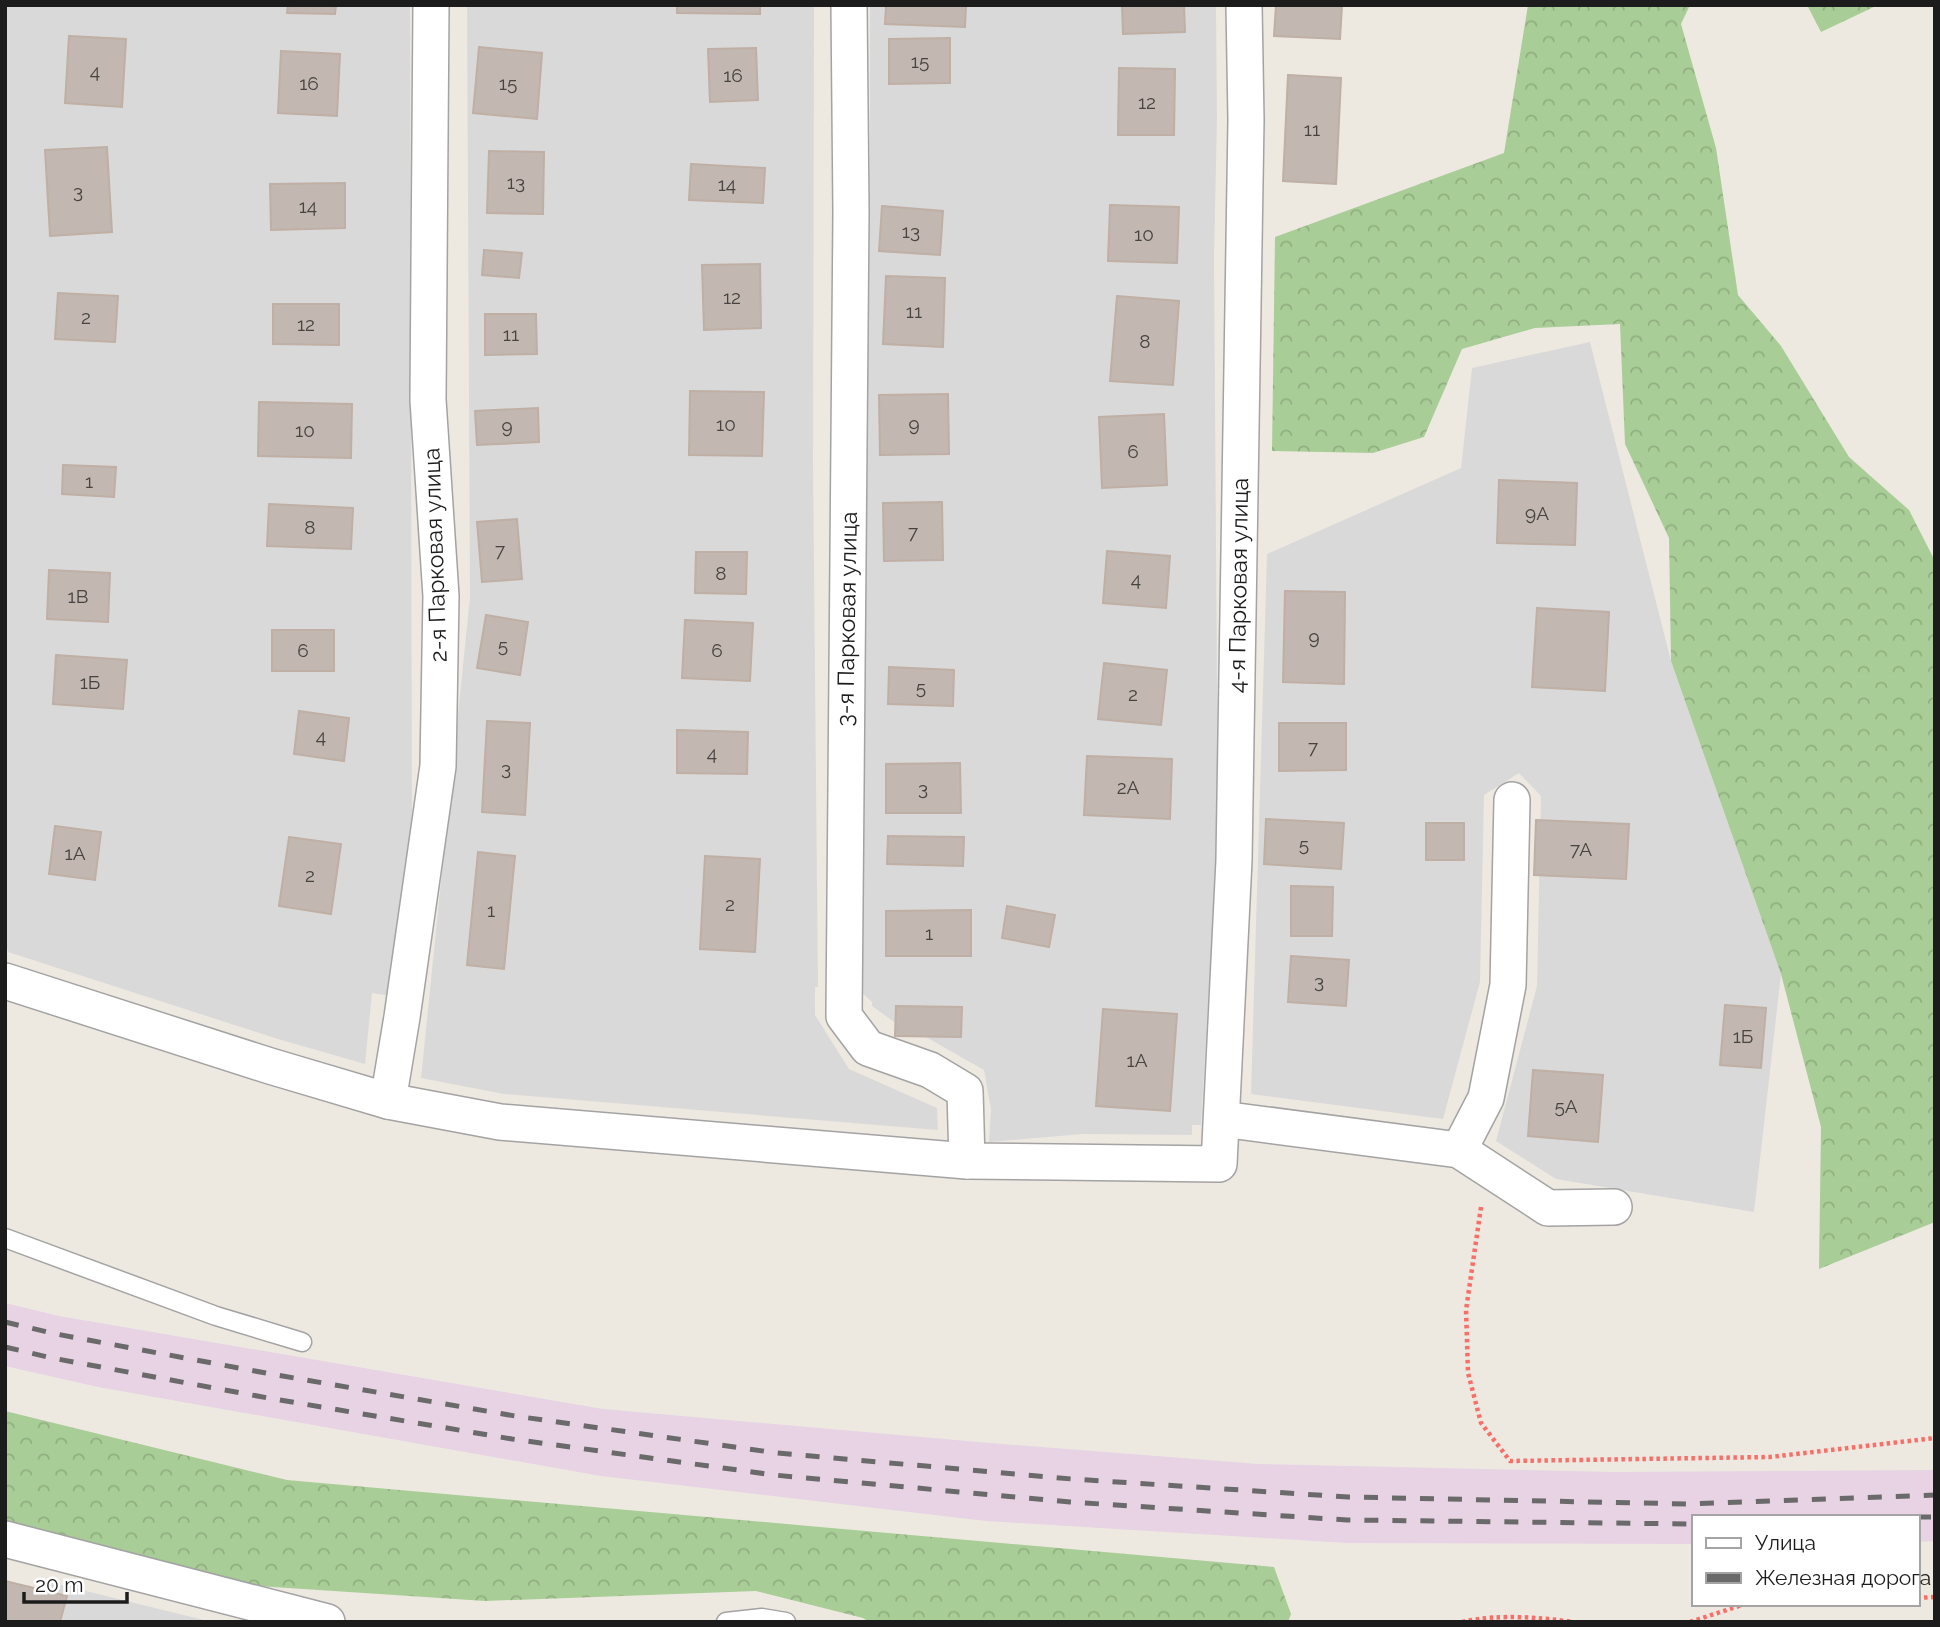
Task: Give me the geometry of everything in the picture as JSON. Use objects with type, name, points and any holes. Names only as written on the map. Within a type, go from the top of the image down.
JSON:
[{"type":"street","name":"2-я Парковая улица","points":[[388,1101],[438,766],[441,596],[428,401],[431,5]]},
{"type":"street","name":"3-я Парковая улица","points":[[849,5],[851,212],[844,1016],[868,1048],[930,1070],[965,1091],[967,1161]]},
{"type":"street","name":"4-я Парковая улица","points":[[967,1161],[1219,1164],[1234,846],[1246,120],[1244,5]]},
{"type":"street","points":[[1469,1157],[1486,1098],[1508,985],[1512,800]]},
{"type":"street","points":[[5,981],[388,1101],[500,1122],[967,1161]]},
{"type":"street","points":[[1222,1119],[1469,1157],[1548,1208],[1614,1207]]},
{"type":"street","points":[[5,1539],[327,1622]]},
{"type":"lane","points":[[5,1238],[216,1316],[302,1342]]},
{"type":"lane","points":[[726,1622],[762,1618],[786,1622]]},
{"type":"path","points":[[1469,1157],[1483,1192],[1466,1310],[1468,1373],[1481,1423],[1510,1461],[1770,1457],[1935,1438]]},
{"type":"path","points":[[1690,1622],[1739,1606]]},
{"type":"path","points":[[1462,1622],[1477,1618],[1553,1619],[1573,1622]]},
{"type":"shaded area","points":[[5,5],[410,5],[412,814],[397,997],[372,993],[365,1064],[278,1039],[8,952],[5,938]]},
{"type":"shaded area","points":[[467,5],[814,5],[813,465],[818,987],[815,987],[815,1015],[849,1069],[937,1108],[938,1130],[504,1094],[421,1078],[470,597]]},
{"type":"shaded area","points":[[870,5],[1216,5],[1214,256],[1218,834],[1201,1125],[1192,1125],[1192,1135],[1083,1134],[989,1142],[991,1110],[984,1070],[894,1022],[872,1006],[872,1002],[857,988]]},
{"type":"shaded area","points":[[1590,342],[1671,661],[1781,974],[1754,1212],[1556,1179],[1496,1141],[1537,986],[1541,796],[1519,773],[1484,795],[1480,982],[1443,1119],[1251,1094],[1267,554],[1461,468],[1472,368]]},
{"type":"shaded area","points":[[5,1303],[59,1316],[603,1409],[990,1443],[1258,1464],[1613,1472],[1935,1470],[1935,1541],[1919,1542],[1919,1515],[1692,1515],[1692,1544],[1347,1543],[986,1521],[601,1476],[98,1387],[5,1366]]},
{"type":"shaded area","points":[[37,1579],[212,1622],[26,1622]]},
{"type":"green space","points":[[1528,5],[1690,5],[1681,24],[1716,148],[1738,295],[1781,346],[1849,457],[1909,510],[1935,561],[1935,1222],[1819,1269],[1821,1127],[1781,974],[1671,661],[1669,538],[1625,444],[1620,324],[1535,328],[1462,349],[1424,437],[1373,453],[1272,451],[1275,237],[1504,153]]},
{"type":"green space","points":[[1807,5],[1878,5],[1821,32]]},
{"type":"green space","points":[[5,1411],[287,1480],[1274,1567],[1291,1614],[1288,1622],[869,1622],[863,1618],[756,1591],[485,1601],[213,1583],[5,1526]]},
{"type":"building","points":[[288,5],[336,5],[335,14],[287,13]]},
{"type":"building","points":[[677,5],[760,5],[760,14],[677,13]]},
{"type":"building","points":[[886,5],[966,5],[965,27],[885,24]]},
{"type":"building","points":[[1122,5],[1184,5],[1185,32],[1123,34]]},
{"type":"building","points":[[1276,5],[1342,5],[1340,39],[1274,36]]},
{"type":"building","points":[[69,36],[126,39],[122,107],[65,103]]},
{"type":"building","points":[[950,38],[950,83],[889,84],[889,39]]},
{"type":"building","points":[[479,47],[542,53],[537,119],[473,113]]},
{"type":"building","points":[[756,48],[758,100],[710,102],[708,49]]},
{"type":"building","points":[[281,51],[340,54],[337,116],[278,113]]},
{"type":"building","points":[[1119,68],[1175,69],[1174,135],[1118,135]]},
{"type":"building","points":[[1288,75],[1341,78],[1336,184],[1283,181]]},
{"type":"building","points":[[107,147],[112,232],[50,236],[45,150]]},
{"type":"building","points":[[489,151],[544,152],[543,214],[487,213]]},
{"type":"building","points":[[691,164],[765,168],[763,203],[689,200]]},
{"type":"building","points":[[345,183],[345,228],[271,230],[270,184]]},
{"type":"building","points":[[1110,205],[1179,207],[1177,263],[1108,261]]},
{"type":"building","points":[[882,206],[943,211],[940,255],[879,251]]},
{"type":"building","points":[[484,250],[522,253],[519,278],[482,275]]},
{"type":"building","points":[[760,264],[761,328],[704,330],[702,265]]},
{"type":"building","points":[[886,276],[945,278],[943,347],[883,344]]},
{"type":"building","points":[[58,293],[118,296],[115,342],[55,339]]},
{"type":"building","points":[[1117,296],[1179,301],[1173,385],[1110,381]]},
{"type":"building","points":[[273,304],[339,304],[339,345],[273,344]]},
{"type":"building","points":[[485,314],[536,314],[537,354],[485,355]]},
{"type":"building","points":[[690,391],[764,392],[762,456],[689,455]]},
{"type":"building","points":[[948,394],[949,454],[880,455],[879,395]]},
{"type":"building","points":[[259,402],[352,404],[351,458],[258,456]]},
{"type":"building","points":[[538,408],[539,442],[477,445],[475,411]]},
{"type":"building","points":[[1164,414],[1167,485],[1102,488],[1099,417]]},
{"type":"building","points":[[63,465],[116,467],[114,497],[62,494]]},
{"type":"building","points":[[1499,480],[1577,483],[1575,545],[1497,543]]},
{"type":"building","points":[[942,502],[943,560],[884,561],[883,503]]},
{"type":"building","points":[[269,504],[353,508],[351,549],[267,546]]},
{"type":"building","points":[[517,519],[522,579],[482,582],[477,522]]},
{"type":"building","points":[[1107,551],[1170,556],[1166,608],[1103,603]]},
{"type":"building","points":[[696,552],[747,552],[746,594],[695,593]]},
{"type":"building","points":[[49,570],[110,573],[108,622],[47,619]]},
{"type":"building","points":[[1285,591],[1345,592],[1344,684],[1283,682]]},
{"type":"building","points":[[1537,608],[1609,612],[1605,691],[1532,687]]},
{"type":"building","points":[[486,615],[528,622],[520,675],[477,668]]},
{"type":"building","points":[[685,620],[753,623],[750,681],[682,678]]},
{"type":"building","points":[[272,630],[334,630],[334,671],[272,671]]},
{"type":"building","points":[[56,655],[127,660],[123,709],[53,704]]},
{"type":"building","points":[[1104,663],[1167,670],[1161,725],[1098,719]]},
{"type":"building","points":[[889,667],[954,670],[953,706],[888,704]]},
{"type":"building","points":[[299,711],[349,718],[344,761],[294,754]]},
{"type":"building","points":[[487,721],[530,723],[525,815],[482,812]]},
{"type":"building","points":[[1279,723],[1346,723],[1346,770],[1279,771]]},
{"type":"building","points":[[677,730],[748,732],[747,774],[677,773]]},
{"type":"building","points":[[1087,756],[1172,759],[1170,819],[1084,815]]},
{"type":"building","points":[[960,763],[961,813],[886,813],[886,764]]},
{"type":"building","points":[[1266,819],[1344,823],[1341,869],[1264,864]]},
{"type":"building","points":[[1536,820],[1629,824],[1626,879],[1534,875]]},
{"type":"building","points":[[1426,823],[1464,823],[1464,860],[1426,860]]},
{"type":"building","points":[[55,826],[101,832],[95,880],[49,874]]},
{"type":"building","points":[[888,836],[964,837],[963,866],[887,864]]},
{"type":"building","points":[[289,837],[341,844],[331,914],[279,906]]},
{"type":"building","points":[[478,852],[515,856],[504,969],[467,965]]},
{"type":"building","points":[[705,856],[760,859],[755,952],[700,949]]},
{"type":"building","points":[[1291,886],[1333,887],[1332,936],[1291,936]]},
{"type":"building","points":[[1007,906],[1055,915],[1049,947],[1002,938]]},
{"type":"building","points":[[971,910],[971,956],[886,956],[886,911]]},
{"type":"building","points":[[1291,956],[1349,960],[1346,1006],[1288,1002]]},
{"type":"building","points":[[1725,1005],[1766,1008],[1761,1068],[1720,1065]]},
{"type":"building","points":[[896,1006],[962,1007],[961,1037],[895,1036]]},
{"type":"building","points":[[1103,1009],[1177,1014],[1170,1111],[1096,1106]]},
{"type":"building","points":[[1533,1070],[1603,1075],[1598,1142],[1528,1136]]},
{"type":"building","points":[[5,1581],[67,1596],[60,1622],[5,1622]]},
{"type":"railway","points":[[5,1322],[271,1374],[515,1416],[777,1453],[1072,1479],[1348,1497],[1689,1504],[1935,1495]]},
{"type":"railway","points":[[5,1347],[268,1398],[512,1439],[774,1475],[1070,1502],[1347,1520],[1692,1524]]},
{"type":"railway","points":[[1919,1517],[1935,1517]]}]
